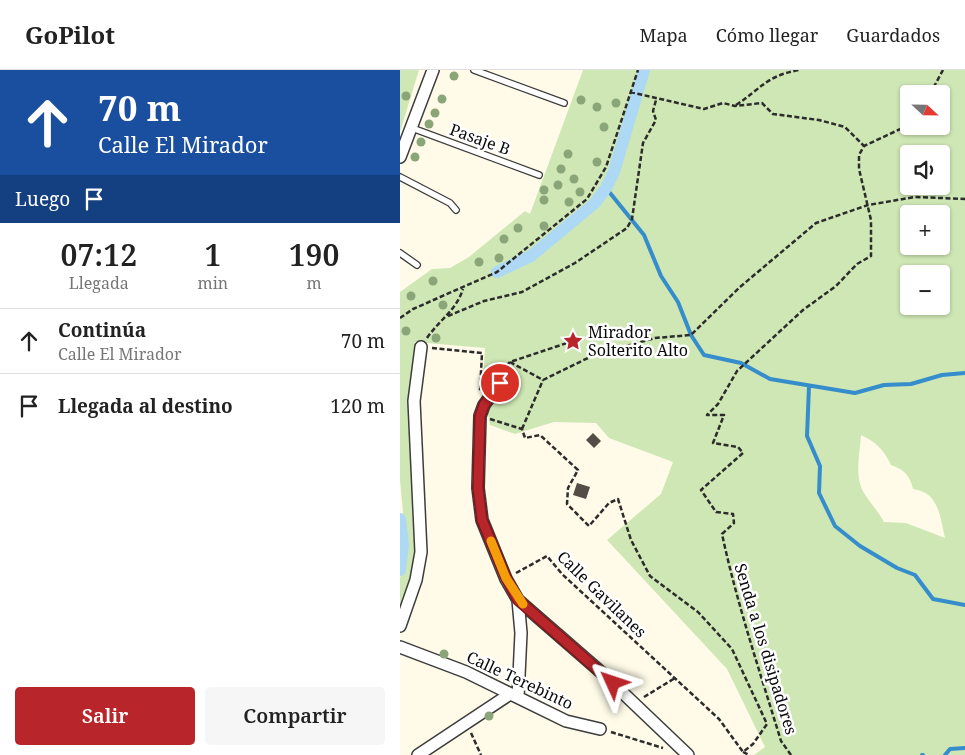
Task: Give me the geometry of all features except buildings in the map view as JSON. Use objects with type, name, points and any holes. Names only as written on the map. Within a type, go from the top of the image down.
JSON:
[{"type":"street","points":[[400,157],[433,70]]},
{"type":"street","points":[[400,626],[416,580],[421,552],[414,401],[421,347]]},
{"type":"street","points":[[500,383],[484,405],[480,416],[478,488],[482,520],[506,578],[518,600],[634,703],[687,754]]},
{"type":"street","points":[[418,755],[466,723],[514,695],[521,633],[518,600]]},
{"type":"street","name":"Calle Terebinto","points":[[400,647],[466,672],[566,721],[600,728]]},
{"type":"lane","points":[[474,70],[564,103]]},
{"type":"lane","name":"Pasaje B","points":[[412,128],[539,175]]},
{"type":"lane","points":[[400,177],[450,203],[456,210]]},
{"type":"lane","points":[[400,253],[417,264]]},
{"type":"path","points":[[400,318],[413,309],[497,272],[587,199],[606,167],[638,70]]},
{"type":"path","points":[[735,106],[768,80],[786,72],[799,70]]},
{"type":"path","points":[[935,85],[943,70]]},
{"type":"path","points":[[630,92],[656,100],[675,101],[704,109],[723,103],[735,106],[762,103],[773,114],[819,120],[845,127],[864,146]]},
{"type":"path","points":[[448,316],[484,301],[522,292],[575,263],[626,228],[632,219],[643,143],[656,120],[653,111],[656,100]]},
{"type":"path","points":[[868,205],[859,169],[859,155],[864,146],[900,129]]},
{"type":"path","points":[[749,755],[743,752],[753,744],[768,724],[732,649],[698,612],[650,576],[631,540],[618,499],[609,504],[589,526],[567,504],[568,488],[578,470],[540,435],[525,438],[522,429],[543,380],[594,355],[655,338],[691,335],[740,287],[816,223],[868,205],[915,197],[965,199]]},
{"type":"path","name":"Senda a los disipadores","points":[[791,755],[781,741],[741,617],[736,583],[729,567],[722,534],[734,523],[733,514],[716,512],[701,490],[744,453],[738,447],[712,443],[724,415],[707,415],[718,404],[737,371],[803,310],[836,286],[856,264],[871,256],[868,205]]},
{"type":"path","points":[[463,288],[460,298],[448,316],[428,335],[421,347],[482,353],[479,387]]},
{"type":"path","points":[[500,383],[501,369],[510,362],[573,341]]},
{"type":"path","points":[[510,362],[543,380]]},
{"type":"path","points":[[480,416],[522,429]]},
{"type":"path","name":"Calle Gavilanes","points":[[506,578],[547,556],[562,574],[719,719],[743,752]]},
{"type":"path","points":[[634,703],[675,678]]},
{"type":"path","points":[[466,723],[481,755]]},
{"type":"path","points":[[600,728],[687,754]]},
{"type":"green space","points":[[400,70],[419,70],[400,132]]},
{"type":"green space","points":[[583,70],[965,70],[965,755],[754,755],[765,747],[727,669],[607,540],[661,494],[673,462],[609,438],[596,423],[554,422],[515,434],[490,425],[483,385],[485,348],[415,342],[408,403],[416,547],[415,564],[400,611],[400,578],[406,558],[406,544],[400,480],[400,292],[432,269],[450,268],[469,257],[525,211],[530,214]],"holes":[[[861,435],[879,447],[891,465],[906,474],[913,489],[922,491],[933,500],[940,514],[945,538],[906,523],[884,522],[866,497],[859,479],[858,465]]]},
{"type":"waterway","points":[[497,272],[531,256],[595,203],[606,188],[614,172],[644,70]]},
{"type":"waterway","points":[[606,188],[644,235],[661,276],[678,302],[691,335],[704,355],[741,363],[770,379],[855,393],[884,385],[911,384],[942,375],[965,373]]},
{"type":"waterway","points":[[809,386],[807,436],[820,466],[819,493],[835,526],[860,546],[897,568],[915,575],[933,599],[965,605]]},
{"type":"waterway","points":[[400,519],[403,545],[400,570]]},
{"type":"waterway","points":[[945,755],[950,749],[965,748]]},
{"type":"slow traffic","points":[[491,541],[506,578],[518,600],[523,604]]},
{"type":"place","name":"Mirador Solterito Alto","points":[[573,341]]},
{"type":"route","points":[[500,383],[484,405],[480,416],[478,488],[482,520],[506,578],[518,600],[613,683]]}]
